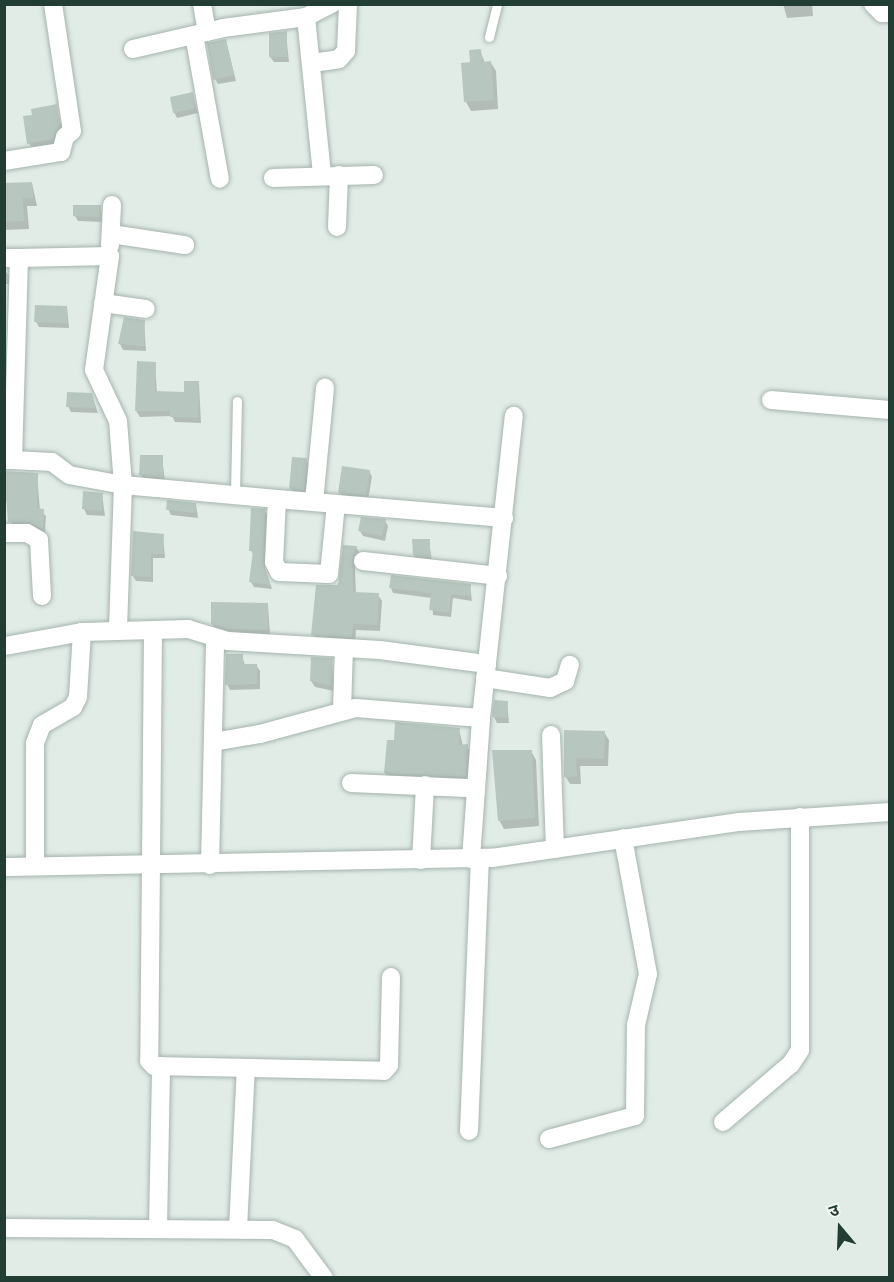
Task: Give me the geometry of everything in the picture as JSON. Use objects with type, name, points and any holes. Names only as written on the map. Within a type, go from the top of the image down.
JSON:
[{"type":"street","points":[[4,161],[61,152],[65,137],[72,131],[53,4]]},
{"type":"street","points":[[202,4],[200,33],[220,179]]},
{"type":"street","points":[[312,63],[339,59],[346,51],[348,4]]},
{"type":"street","points":[[873,4],[882,13],[890,13]]},
{"type":"street","points":[[133,49],[200,33],[306,17],[326,6]]},
{"type":"street","points":[[306,17],[338,227]]},
{"type":"street","points":[[273,178],[330,174],[374,175]]},
{"type":"street","points":[[112,205],[110,256],[94,370],[118,421],[123,485],[118,631]]},
{"type":"street","points":[[111,234],[185,245]]},
{"type":"street","points":[[110,256],[12,258],[9,460],[52,462],[69,475],[123,485],[504,518]]},
{"type":"street","points":[[103,303],[146,309]]},
{"type":"street","points":[[314,502],[326,388]]},
{"type":"street","points":[[771,400],[890,410]]},
{"type":"street","points":[[469,1131],[475,859],[481,718],[514,416]]},
{"type":"street","points":[[277,499],[275,567],[279,572],[325,577],[331,568],[336,504]]},
{"type":"street","points":[[4,533],[27,533],[39,540],[42,596]]},
{"type":"street","points":[[363,561],[498,576]]},
{"type":"street","points":[[5,646],[82,632],[188,629],[215,638],[344,648],[486,671],[549,688],[565,681],[570,665]]},
{"type":"street","points":[[153,631],[147,1056],[154,1066],[384,1071],[389,1065],[391,977]]},
{"type":"street","points":[[35,866],[35,743],[42,725],[73,707],[78,697],[82,632]]},
{"type":"street","points":[[210,865],[215,638]]},
{"type":"street","points":[[342,710],[344,648]]},
{"type":"street","points":[[213,742],[260,734],[342,710],[380,707],[481,718]]},
{"type":"street","points":[[551,735],[555,849]]},
{"type":"street","points":[[351,783],[467,788]]},
{"type":"street","points":[[421,860],[425,785]]},
{"type":"street","points":[[4,867],[151,862],[210,865],[475,859],[623,838],[800,817],[890,812]]},
{"type":"street","points":[[723,1122],[792,1065],[800,1050],[800,817]]},
{"type":"street","points":[[549,1139],[635,1116],[636,1025],[648,974],[623,838]]},
{"type":"street","points":[[158,1228],[161,1066]]},
{"type":"street","points":[[238,1229],[246,1068]]},
{"type":"street","points":[[4,1228],[273,1230],[295,1239],[324,1278]]},
{"type":"lane","points":[[489,37],[497,4]]},
{"type":"lane","points":[[235,494],[237,401]]},
{"type":"building","points":[[287,31],[287,57],[269,57],[269,33]]},
{"type":"building","points":[[226,39],[234,75],[213,80],[207,43]]},
{"type":"building","points":[[481,49],[482,62],[491,61],[494,100],[464,102],[461,63],[470,62],[469,50]]},
{"type":"building","points":[[193,92],[196,108],[173,113],[170,97]]},
{"type":"building","points":[[57,104],[60,127],[53,139],[27,144],[23,116],[32,115],[31,109]]},
{"type":"building","points":[[32,182],[33,198],[23,198],[24,221],[4,222],[4,183]]},
{"type":"building","points":[[73,205],[101,205],[100,217],[73,216]]},
{"type":"building","points":[[35,305],[67,306],[67,323],[34,322]]},
{"type":"building","points":[[124,317],[145,320],[144,346],[118,344]]},
{"type":"building","points":[[137,361],[156,362],[155,391],[184,392],[184,381],[199,381],[198,418],[170,417],[170,411],[135,411]]},
{"type":"building","points":[[67,392],[92,393],[96,408],[66,407]]},
{"type":"building","points":[[140,455],[163,455],[163,477],[139,475]]},
{"type":"building","points":[[292,457],[307,458],[304,490],[289,489]]},
{"type":"building","points":[[342,466],[370,470],[366,495],[338,493]]},
{"type":"building","points":[[4,471],[38,473],[37,508],[44,509],[43,529],[28,522],[8,522]]},
{"type":"building","points":[[83,491],[103,493],[102,511],[82,509]]},
{"type":"building","points":[[167,500],[196,503],[196,513],[166,510]]},
{"type":"building","points":[[251,508],[265,509],[263,561],[270,585],[249,582],[253,551],[249,551]]},
{"type":"building","points":[[361,517],[386,519],[382,536],[358,531]]},
{"type":"building","points":[[133,531],[164,534],[163,554],[151,554],[151,577],[131,576]]},
{"type":"building","points":[[412,539],[430,539],[430,557],[413,555]]},
{"type":"building","points":[[343,545],[357,546],[352,560],[353,592],[379,593],[377,625],[353,624],[352,637],[311,635],[316,585],[338,585]]},
{"type":"building","points":[[391,575],[471,584],[470,596],[451,594],[449,613],[429,610],[431,593],[389,588]]},
{"type":"building","points":[[211,602],[268,603],[268,630],[228,629],[211,624]]},
{"type":"building","points":[[226,654],[243,654],[243,664],[257,664],[257,684],[225,685]]},
{"type":"building","points":[[311,657],[332,658],[332,686],[310,681]]},
{"type":"building","points":[[494,700],[508,701],[507,718],[492,717]]},
{"type":"building","points":[[395,722],[460,728],[459,745],[468,744],[466,777],[384,773],[387,740],[394,740]]},
{"type":"building","points":[[564,730],[605,731],[604,759],[576,758],[577,776],[564,777]]},
{"type":"building","points":[[492,750],[532,750],[535,818],[498,821]]}]
